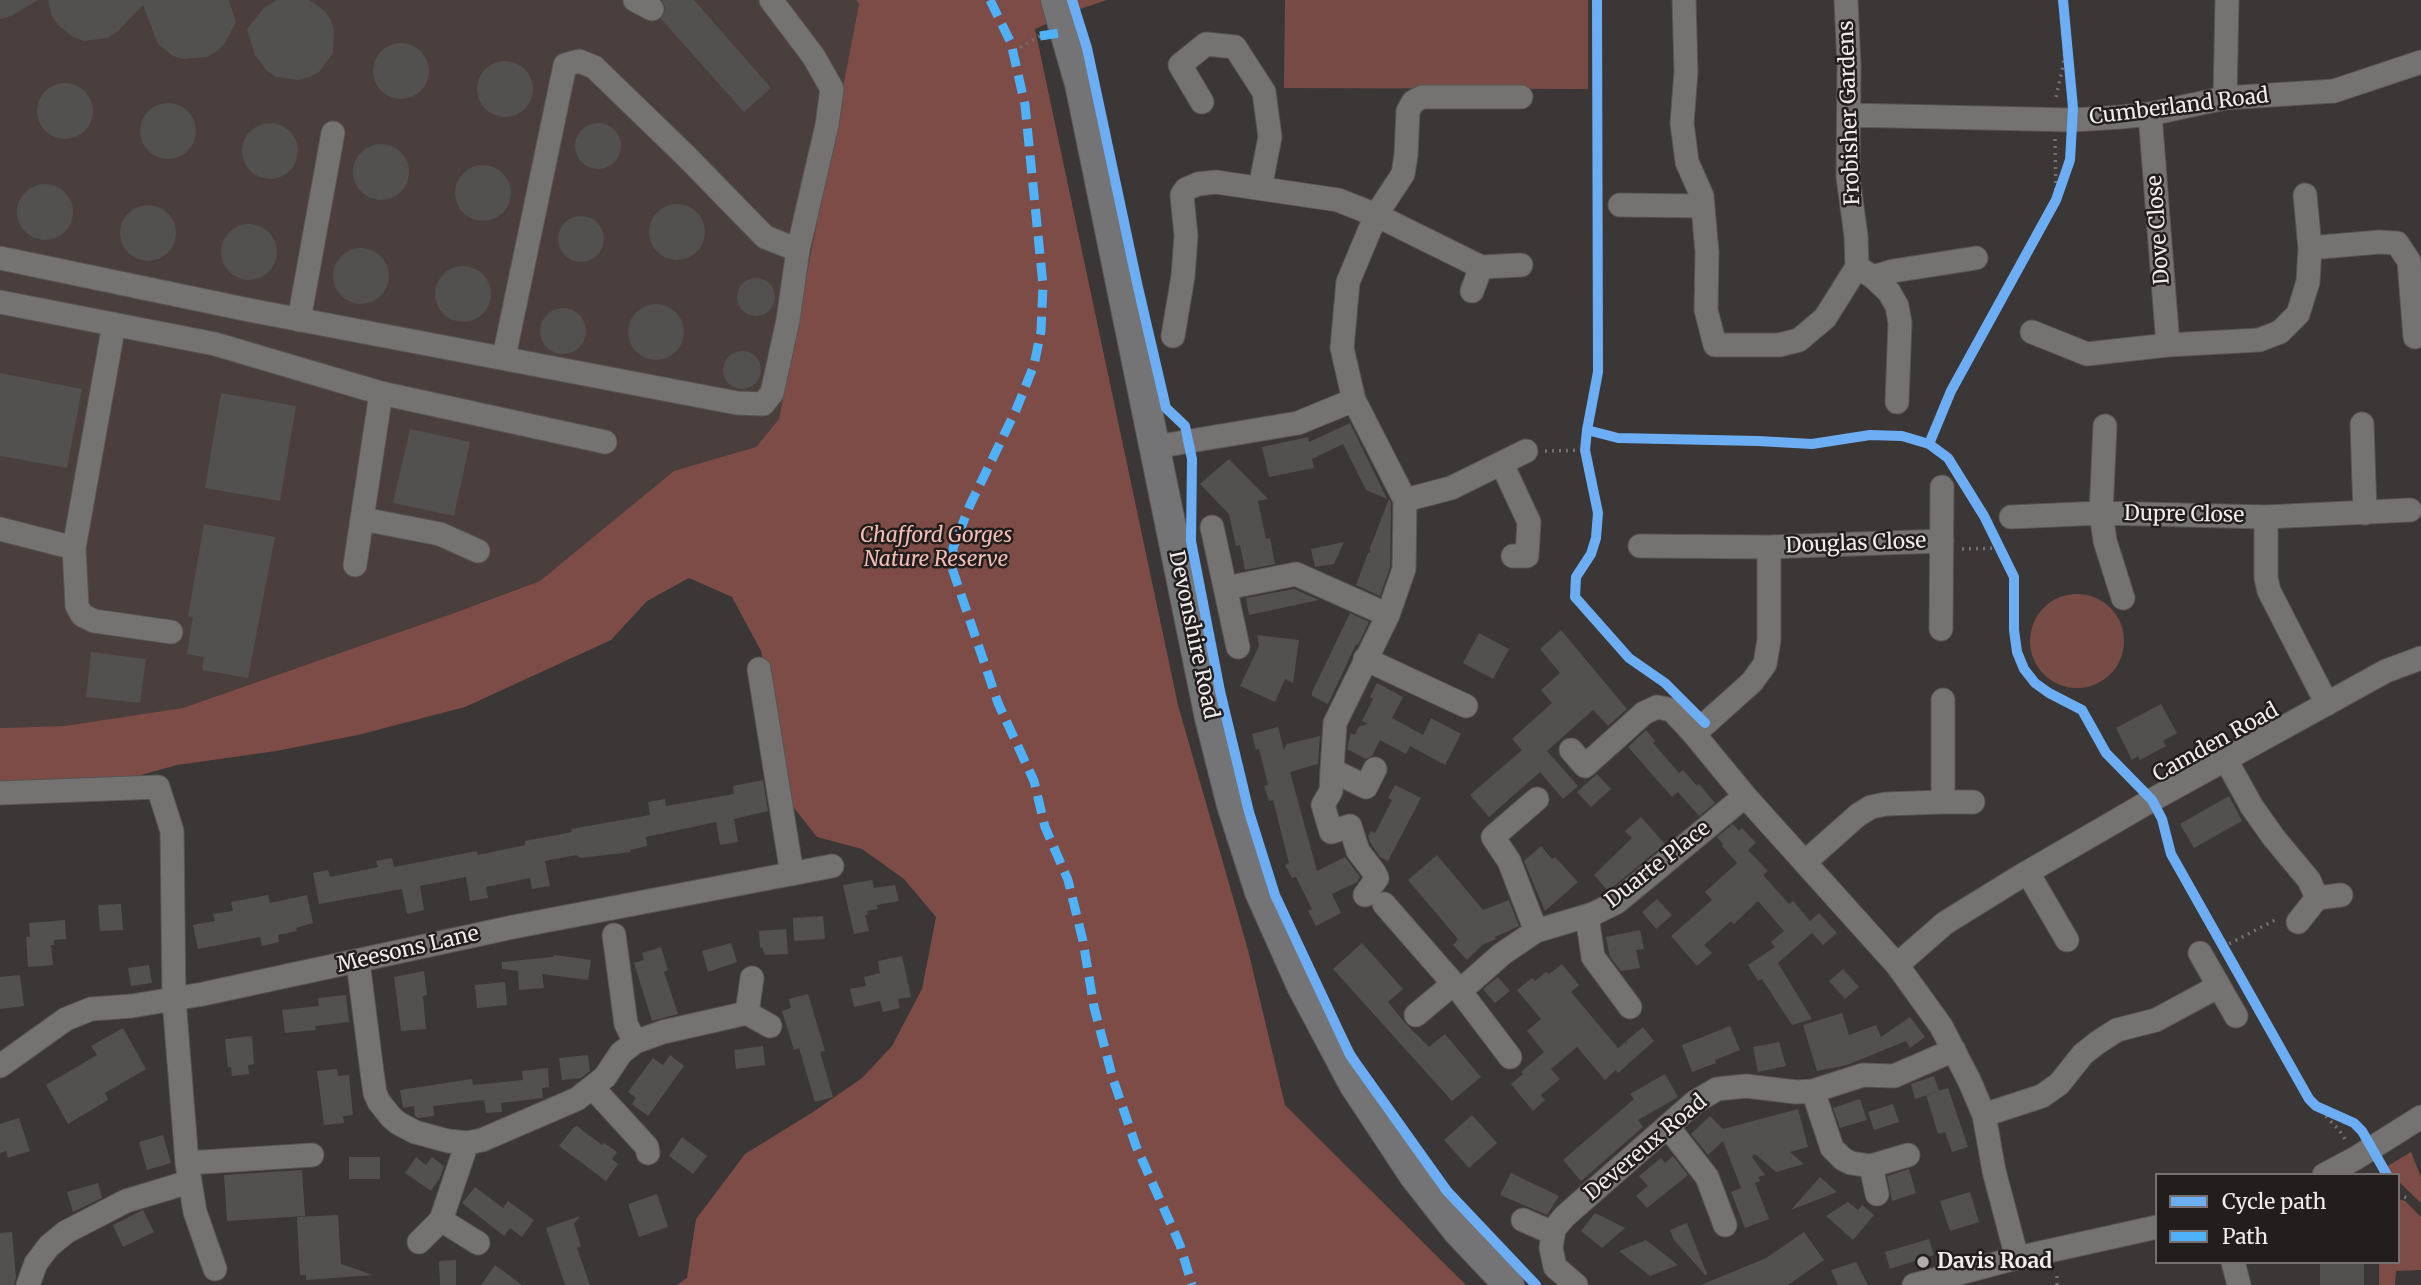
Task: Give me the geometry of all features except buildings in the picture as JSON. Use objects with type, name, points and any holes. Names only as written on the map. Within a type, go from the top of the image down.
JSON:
[{"type":"main road","name":"Devonshire Road","points":[[1056,0],[1083,98],[1210,718],[1232,805],[1260,892],[1301,986],[1354,1084],[1414,1175],[1458,1231],[1509,1285]]},
{"type":"street","points":[[0,258],[299,320],[737,403],[763,404],[772,393],[788,320],[798,250],[827,125],[832,89],[814,57],[771,0]]},
{"type":"street","points":[[1684,0],[1686,72],[1682,123],[1687,162],[1702,196],[1707,252],[1706,310],[1715,345],[1779,345],[1799,340],[1873,279],[1893,271],[1976,258]]},
{"type":"street","name":"Frobisher Gardens","points":[[1846,0],[1849,65],[1848,177],[1856,236],[1873,279],[1898,306],[1898,402]]},
{"type":"street","points":[[2225,98],[2227,0]]},
{"type":"street","points":[[1202,102],[1180,65],[1206,44],[1235,47],[1264,92],[1270,137],[1260,188]]},
{"type":"street","points":[[504,357],[565,65],[579,61],[594,67],[765,237],[798,250]]},
{"type":"street","name":"Cumberland Road","points":[[1849,116],[2064,125],[2150,114],[2225,98],[2334,91],[2421,62]]},
{"type":"street","points":[[1510,1057],[1457,988],[1374,899],[1377,878],[1358,852],[1350,826],[1331,832],[1323,805],[1331,791],[1335,723],[1388,615],[1404,569],[1405,500],[1354,400],[1342,348],[1348,282],[1376,215],[1403,174],[1408,111],[1413,102],[1422,97],[1521,97]]},
{"type":"street","name":"Dove Close","points":[[2150,114],[2168,345]]},
{"type":"street","points":[[299,320],[332,132]]},
{"type":"street","points":[[1174,336],[1186,236],[1182,195],[1186,189],[1198,184],[1216,182],[1338,200],[1376,215],[1481,267],[1521,265]]},
{"type":"street","points":[[2032,332],[2087,354],[2168,345],[2259,340],[2280,332],[2298,314],[2308,282],[2310,248],[2305,195]]},
{"type":"street","points":[[1620,205],[1703,206]]},
{"type":"street","points":[[2310,248],[2397,243],[2409,261],[2415,337]]},
{"type":"street","points":[[1472,291],[1481,267]]},
{"type":"street","points":[[0,302],[215,344],[381,393],[605,442]]},
{"type":"street","points":[[114,324],[74,548],[77,606],[82,615],[94,621],[171,632]]},
{"type":"street","points":[[355,565],[381,393]]},
{"type":"street","points":[[1155,447],[1298,423],[1354,400]]},
{"type":"street","points":[[2362,424],[2365,513]]},
{"type":"street","name":"Dupre Close","points":[[2105,426],[2101,513],[2105,541],[2123,598]]},
{"type":"street","points":[[1405,500],[1451,488],[1526,451]]},
{"type":"street","points":[[1502,464],[1529,522],[1527,556],[1513,556]]},
{"type":"street","name":"Douglas Close","points":[[1941,487],[1941,629]]},
{"type":"street","name":"Dupre Close","points":[[2011,517],[2101,513],[2266,517],[2410,510]]},
{"type":"street","name":"Dupre Close","points":[[2266,517],[2266,578],[2269,592],[2327,704]]},
{"type":"street","points":[[363,519],[440,534],[478,551]]},
{"type":"street","points":[[1212,527],[1238,646]]},
{"type":"street","points":[[0,529],[74,548]]},
{"type":"street","name":"Douglas Close","points":[[1640,546],[1942,545]]},
{"type":"street","name":"Douglas Close","points":[[1694,734],[1752,682],[1765,664],[1769,640],[1769,547]]},
{"type":"street","points":[[1226,588],[1296,574],[1388,615]]},
{"type":"street","name":"Camden Road","points":[[1897,965],[1945,923],[2152,800],[2386,671],[2421,657]]},
{"type":"street","points":[[1365,659],[1466,706]]},
{"type":"street","points":[[759,669],[792,874]]},
{"type":"street","points":[[1943,699],[1943,792]]},
{"type":"street","points":[[1571,750],[1585,766],[1644,713],[1657,707],[1672,710],[1745,796],[1897,965],[1941,1026],[1983,1115],[1994,1171],[2017,1258]]},
{"type":"street","points":[[2226,760],[2252,807],[2309,880],[2317,898]]},
{"type":"street","points":[[1332,770],[1366,787],[1376,769]]},
{"type":"street","points":[[0,793],[158,787],[172,831],[174,999],[188,1172],[195,1212],[215,1269]]},
{"type":"street","points":[[1805,862],[1857,815],[1871,807],[1943,792],[1973,802]]},
{"type":"street","name":"Duarte Place","points":[[1416,1015],[1536,931],[1587,916],[1617,902],[1745,796]]},
{"type":"street","points":[[1536,799],[1493,837],[1509,861],[1536,931]]},
{"type":"street","name":"Meesons Lane","points":[[0,1066],[78,1013],[91,1009],[174,999],[513,927],[831,866]]},
{"type":"street","points":[[2028,873],[2067,940]]},
{"type":"street","points":[[2298,922],[2317,898],[2342,895]]},
{"type":"street","points":[[1587,916],[1593,957],[1630,1007]]},
{"type":"street","points":[[614,935],[626,1024],[635,1042]]},
{"type":"street","points":[[2200,953],[2236,1016]]},
{"type":"street","points":[[358,962],[372,1072],[379,1102],[391,1117],[415,1132],[433,1138],[467,1143],[482,1140],[577,1098],[605,1077],[621,1053],[648,1036],[747,1013],[770,1026]]},
{"type":"street","points":[[747,1013],[752,978]]},
{"type":"street","points":[[1983,1115],[2042,1096],[2059,1084],[2083,1054],[2096,1043],[2117,1030],[2155,1020],[2219,986]]},
{"type":"street","name":"Devereux Road","points":[[1553,1233],[1565,1216],[1695,1102],[1717,1089],[1746,1086],[1796,1093],[1813,1091],[1863,1075],[1894,1076],[1954,1050]]},
{"type":"street","points":[[593,1088],[647,1147],[648,1153]]},
{"type":"street","points":[[1813,1091],[1832,1148],[1851,1164],[1871,1166],[1908,1155]]},
{"type":"street","points":[[2328,1173],[2421,1116]]},
{"type":"street","points":[[1668,1128],[1707,1177],[1725,1225]]},
{"type":"street","points":[[419,1242],[441,1220],[467,1143]]},
{"type":"street","points":[[28,1285],[36,1263],[49,1246],[66,1232],[188,1172],[312,1155]]},
{"type":"street","points":[[1871,1166],[1877,1194]]},
{"type":"street","points":[[441,1220],[478,1243]]},
{"type":"street","points":[[1523,1220],[1553,1233],[1550,1248],[1555,1267],[1576,1285]]},
{"type":"street","points":[[1914,1285],[2017,1258],[2155,1227]]},
{"type":"street","points":[[2234,1264],[2239,1285]]},
{"type":"path","points":[[2056,200],[2064,125],[2066,22]]},
{"type":"path","points":[[2055,102],[2067,34]]},
{"type":"path","points":[[1014,51],[1040,36]]},
{"type":"path","points":[[2049,212],[2066,170]]},
{"type":"path","points":[[1526,451],[1586,450]]},
{"type":"path","points":[[1942,545],[2000,548]]},
{"type":"path","points":[[2223,947],[2286,914],[2298,922]]},
{"type":"path","points":[[2214,932],[2230,958]]},
{"type":"path","points":[[2313,1103],[2348,1119]]},
{"type":"path","points":[[2313,1103],[2339,1130],[2348,1144]]},
{"type":"path","points":[[2057,1276],[2057,1285]]},
{"type":"shaded area","points":[[0,0],[856,0],[859,4],[779,419],[756,447],[674,472],[540,581],[183,708],[64,726],[0,728]]},
{"type":"shaded area","points":[[1285,0],[1588,0],[1588,89],[1284,88]]},
{"type":"shaded area","points":[[2077,594],[2095,598],[2110,608],[2120,623],[2124,641],[2120,659],[2110,674],[2095,684],[2077,688],[2059,684],[2044,674],[2034,659],[2030,641],[2034,623],[2044,608],[2059,598]]},
{"type":"green space","name":"Chafford Gorges Nature Reserve","points":[[856,0],[1107,0],[1035,29],[1178,705],[1248,950],[1285,1105],[1466,1285],[677,1285],[687,1278],[696,1219],[745,1154],[862,1078],[892,1046],[922,989],[936,917],[904,879],[862,849],[817,837],[794,808],[761,651],[732,597],[689,578],[647,601],[611,640],[465,707],[358,735],[276,751],[177,765],[112,783],[0,785],[0,728],[64,726],[183,708],[457,612],[540,581],[674,471],[756,447],[779,419],[859,4]]},
{"type":"green space","points":[[2411,1152],[2421,1177],[2421,1203],[2400,1183],[2400,1173],[2391,1173],[2386,1167]]},
{"type":"green space","points":[[2400,1200],[2421,1217],[2421,1270],[2396,1271],[2395,1285],[2379,1285],[2379,1264],[2400,1264]]},
{"type":"marked path","points":[[990,0],[1011,43],[1025,105],[1043,285],[1041,331],[1034,365],[1016,410],[970,505],[953,548],[952,568],[998,703],[1034,781],[1045,827],[1068,880],[1083,941],[1094,1007],[1113,1079],[1136,1146],[1180,1245],[1192,1285]]},
{"type":"marked path","points":[[1040,36],[1066,32]]},
{"type":"cycle path","points":[[1072,0],[1087,48],[1166,408],[1185,426],[1192,459],[1191,541],[1220,691],[1249,812],[1275,895],[1350,1055],[1447,1191],[1536,1285]]},
{"type":"cycle path","points":[[1597,0],[1598,372],[1585,450],[1598,513],[1596,538],[1591,554],[1576,577],[1575,597],[1629,658],[1665,683],[1705,723]]},
{"type":"cycle path","points":[[1929,444],[1951,391],[2056,200],[2070,160],[2073,108],[2063,0]]},
{"type":"cycle path","points":[[1587,430],[1618,438],[1812,444],[1870,435],[1902,436],[1929,444],[1948,458],[1984,516],[2014,577],[2014,630],[2017,652],[2024,669],[2035,683],[2049,693],[2082,710],[2106,753],[2152,800],[2162,819],[2171,854],[2309,1099],[2316,1106],[2354,1123],[2362,1131],[2386,1173]]},
{"type":"place","name":"Davis Road","points":[[1923,1262]]}]
